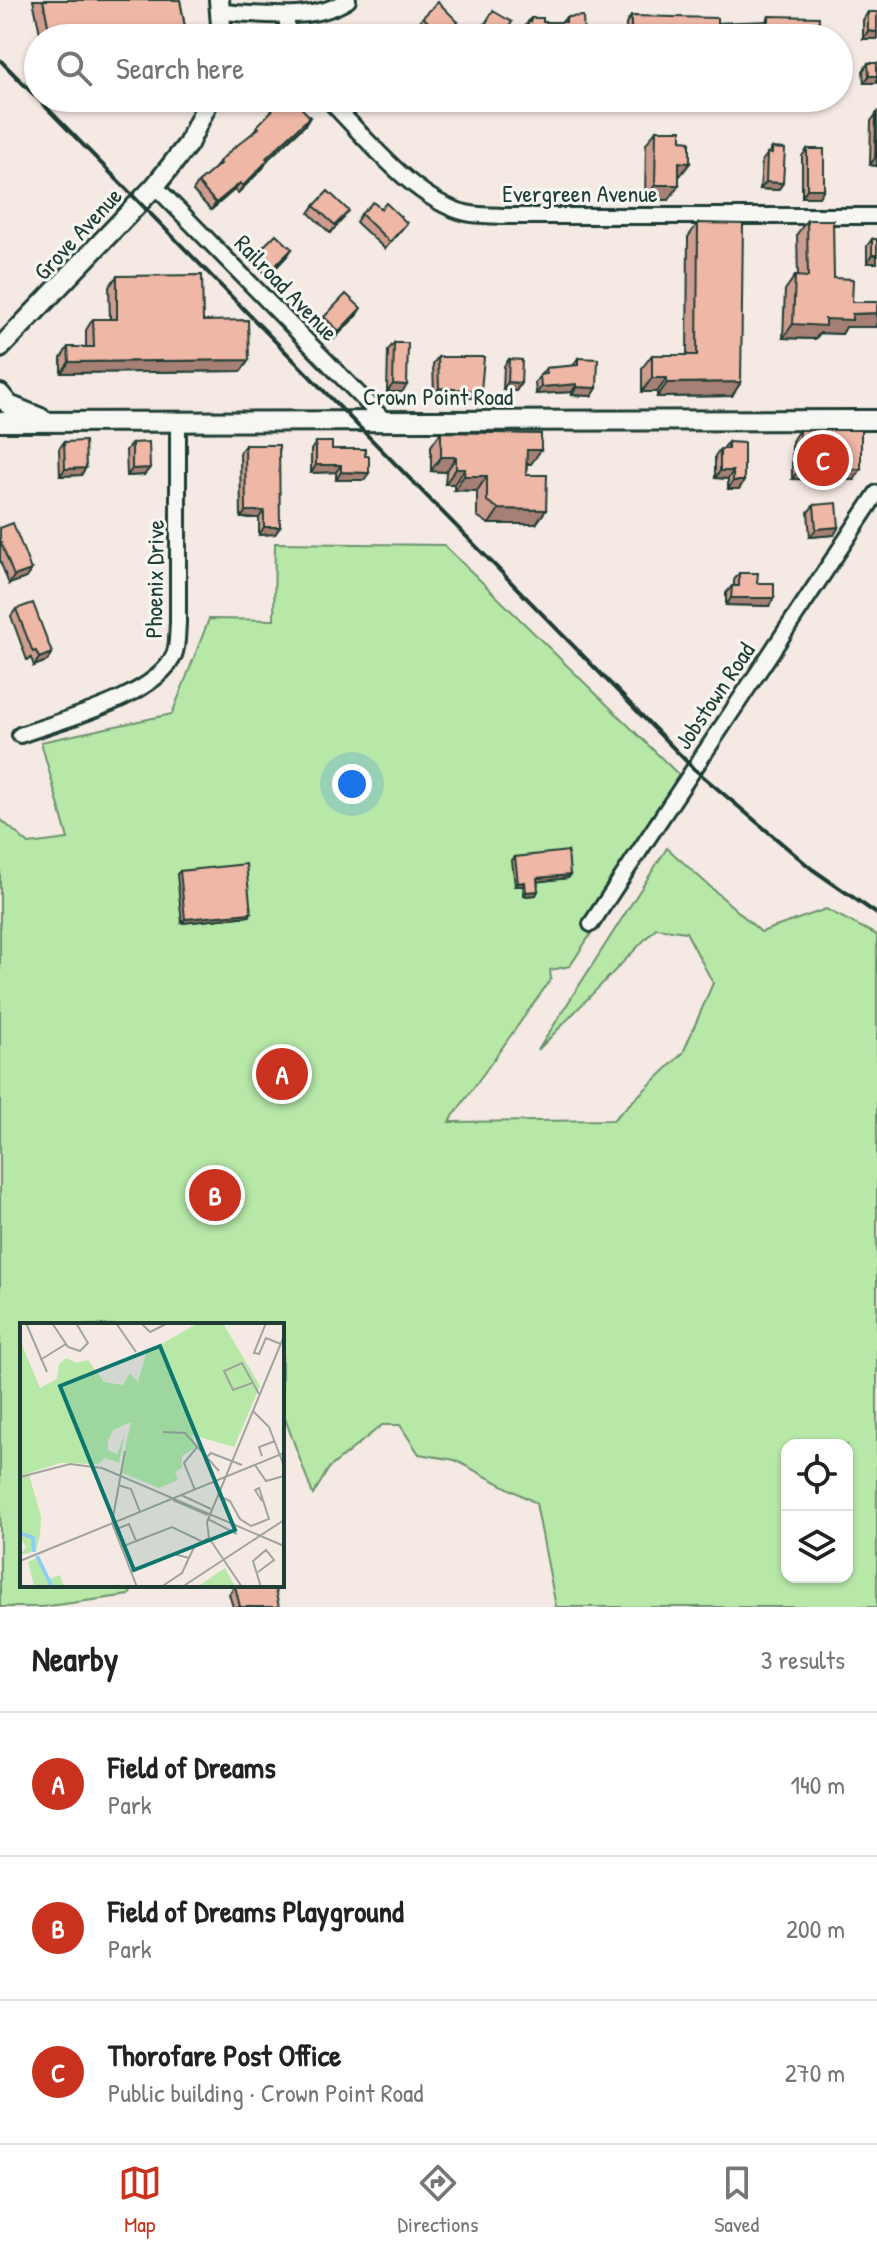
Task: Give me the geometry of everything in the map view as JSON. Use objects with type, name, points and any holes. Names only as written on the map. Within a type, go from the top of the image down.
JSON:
[{"type":"main road","name":"Grove Avenue","points":[[4,345],[155,186],[188,144],[203,112]]},
{"type":"main road","points":[[0,364],[4,345]]},
{"type":"main road","points":[[0,394],[9,405],[51,422]]},
{"type":"main road","name":"Crown Point Road","points":[[0,422],[877,420]]},
{"type":"street","points":[[220,6],[287,15],[325,10],[348,0]]},
{"type":"street","points":[[287,15],[287,24]]},
{"type":"street","name":"Evergreen Avenue","points":[[341,112],[399,172],[431,196],[465,213],[504,216],[877,216]]},
{"type":"street","name":"Railroad Avenue","points":[[155,186],[384,420]]},
{"type":"street","name":"Phoenix Drive","points":[[20,735],[135,693],[156,678],[174,654],[178,623],[178,422]]},
{"type":"street","name":"Jobstown Road","points":[[591,924],[877,493]]},
{"type":"green space","points":[[275,543],[444,545],[688,784],[570,966],[550,970],[551,979],[449,1122],[613,1120],[683,1053],[713,983],[686,932],[656,928],[538,1050],[667,848],[761,932],[826,909],[877,935],[877,1607],[556,1607],[536,1503],[455,1460],[419,1454],[400,1425],[382,1425],[329,1468],[313,1495],[284,1415],[284,1323],[20,1323],[20,1587],[134,1587],[129,1595],[42,1607],[0,1607],[0,819],[29,844],[68,839],[41,742],[172,714],[209,619],[274,620]]},
{"type":"building","points":[[43,0],[180,0],[184,24],[48,24]]},
{"type":"building","points":[[438,2],[458,22],[430,24],[423,17]]},
{"type":"building","points":[[493,11],[512,22],[511,24],[485,24]]},
{"type":"building","points":[[868,12],[877,12],[877,32],[868,31]]},
{"type":"building","points":[[583,16],[583,24],[528,24],[531,18],[543,18],[543,22],[566,22],[566,17]]},
{"type":"building","points":[[631,16],[717,18],[717,23],[769,21],[769,16],[819,17],[819,24],[631,24]]},
{"type":"building","points":[[868,63],[877,63],[877,76],[869,76]]},
{"type":"building","points":[[270,112],[305,112],[310,117],[266,158],[268,160],[243,186],[240,183],[216,203],[198,183],[259,128],[257,126]]},
{"type":"building","points":[[876,114],[877,158],[875,158]]},
{"type":"building","points":[[656,130],[681,130],[681,140],[690,141],[690,163],[679,162],[679,185],[655,185]]},
{"type":"building","points":[[772,148],[785,149],[783,183],[766,182],[767,153],[772,154]]},
{"type":"building","points":[[807,149],[824,149],[824,189],[807,189]]},
{"type":"building","points":[[328,191],[349,211],[335,225],[314,206]]},
{"type":"building","points":[[373,202],[381,209],[386,203],[407,223],[390,242],[361,214]]},
{"type":"building","points":[[807,220],[833,220],[834,278],[853,279],[852,302],[877,302],[877,313],[852,314],[852,320],[825,319],[825,326],[793,324],[795,276],[808,277]]},
{"type":"building","points":[[698,223],[743,224],[741,382],[667,383],[667,378],[652,378],[652,355],[697,355]]},
{"type":"building","points":[[276,234],[292,249],[273,268],[257,253]]},
{"type":"building","points":[[872,239],[877,239],[877,255],[872,255]]},
{"type":"building","points":[[202,275],[203,321],[248,320],[249,360],[69,362],[68,347],[94,347],[93,319],[117,319],[117,276]]},
{"type":"building","points":[[346,294],[361,308],[339,331],[324,317]]},
{"type":"building","points":[[394,343],[408,343],[407,385],[393,384]]},
{"type":"building","points":[[438,357],[484,357],[481,391],[439,388]]},
{"type":"building","points":[[578,358],[598,359],[597,388],[577,387],[577,384],[541,387],[540,375],[547,374],[546,368],[578,365]]},
{"type":"building","points":[[509,359],[522,360],[521,383],[508,382]]},
{"type":"building","points":[[799,430],[861,430],[861,469],[800,468]]},
{"type":"building","points":[[441,432],[541,434],[541,450],[527,450],[526,475],[547,475],[546,510],[499,509],[487,501],[487,476],[464,476],[465,469],[456,469],[456,457],[441,457]]},
{"type":"building","points":[[85,441],[86,468],[65,469],[64,442]]},
{"type":"building","points":[[149,442],[150,468],[132,469],[132,443]]},
{"type":"building","points":[[316,442],[332,442],[332,449],[365,449],[365,456],[369,456],[369,473],[341,472],[341,465],[316,465]]},
{"type":"building","points":[[728,442],[744,443],[744,481],[733,481],[733,471],[720,471],[720,449],[728,449]]},
{"type":"building","points":[[245,445],[279,445],[280,527],[264,527],[264,511],[246,511]]},
{"type":"building","points":[[837,503],[839,527],[816,529],[814,505]]},
{"type":"building","points":[[13,523],[31,570],[14,576],[0,540],[0,528]]},
{"type":"building","points":[[739,573],[758,573],[757,583],[774,583],[774,598],[731,598],[732,586],[739,586]]},
{"type":"building","points":[[33,603],[52,653],[39,658],[36,651],[33,652],[16,609]]},
{"type":"building","points":[[568,851],[570,875],[537,878],[538,891],[526,892],[525,882],[518,883],[515,857]]},
{"type":"building","points":[[246,864],[251,913],[185,919],[180,871]]},
{"type":"building","points":[[235,1587],[274,1587],[279,1607],[240,1607]]},
{"type":"railway","points":[[0,60],[24,85]]},
{"type":"railway","points":[[51,112],[693,768],[812,869],[877,914]]},
{"type":"place","name":"Thorofare Post Office","points":[[823,460]]},
{"type":"place","name":"Field of Dreams","points":[[282,1074]]},
{"type":"place","name":"Field of Dreams Playground","points":[[215,1195]]}]
